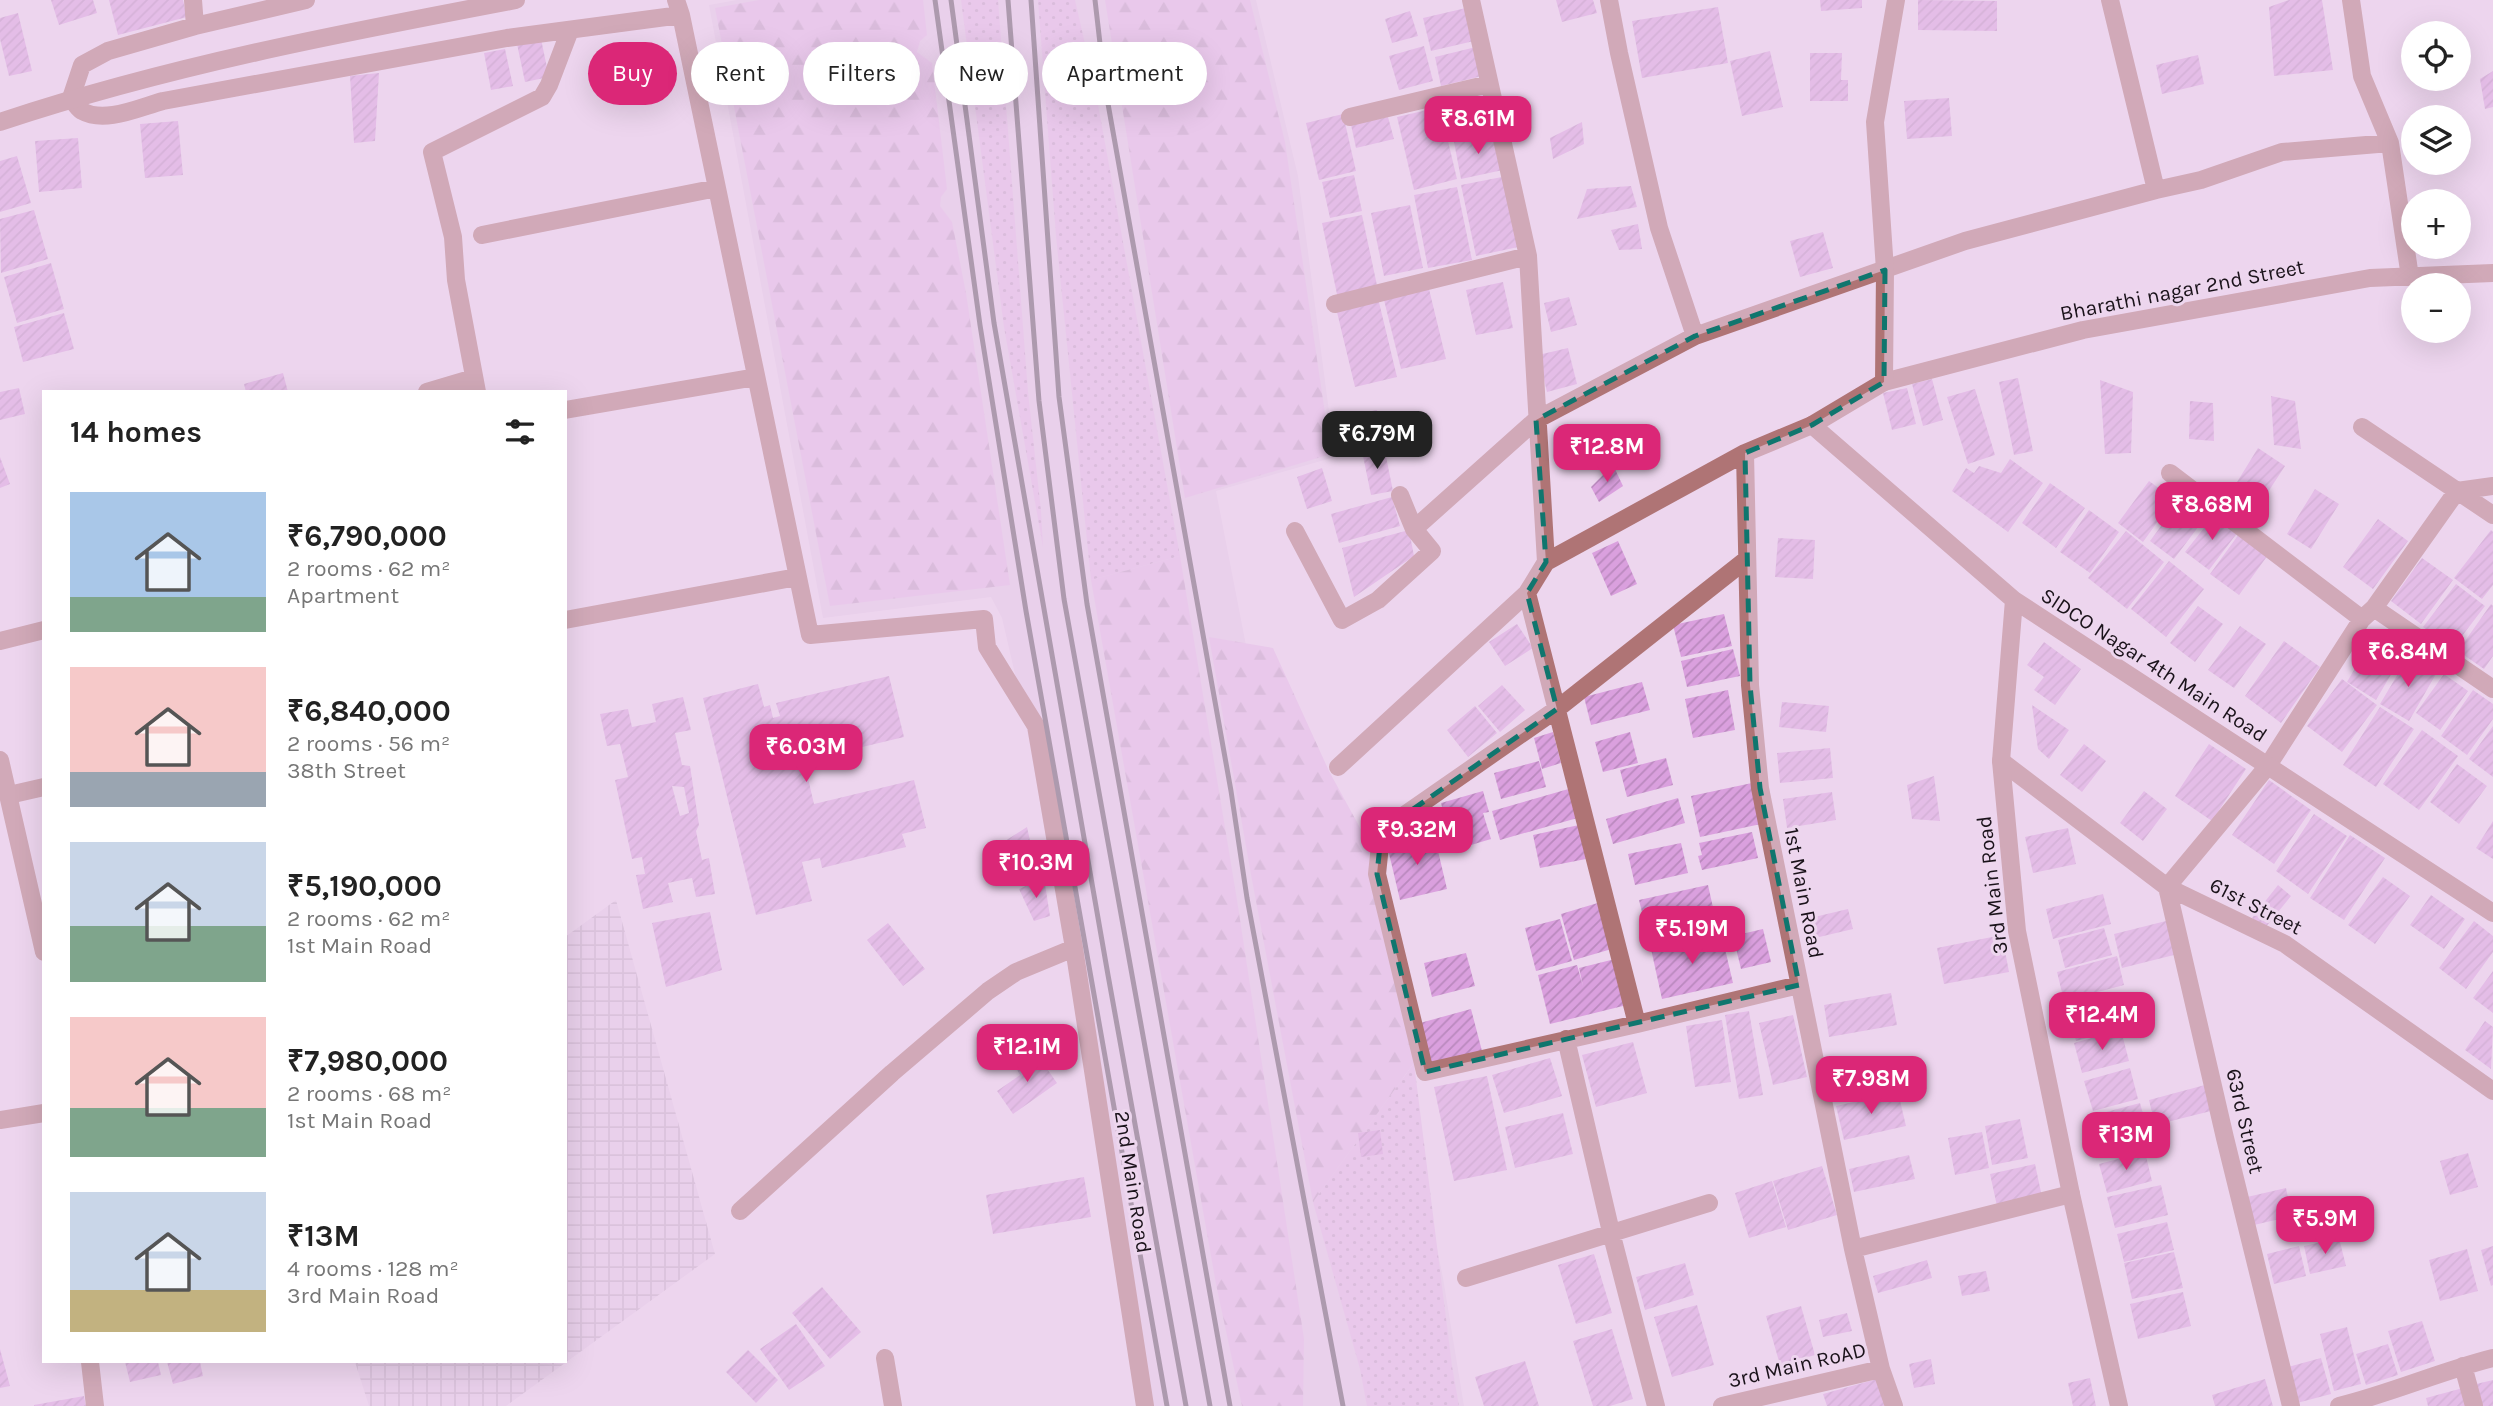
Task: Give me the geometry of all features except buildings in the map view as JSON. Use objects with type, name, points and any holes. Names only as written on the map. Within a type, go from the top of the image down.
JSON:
[{"type":"street","points":[[193,0],[195,26]]},
{"type":"street","points":[[71,98],[82,65],[108,51],[195,26],[306,0]]},
{"type":"street","points":[[0,122],[71,98],[242,55],[516,0]]},
{"type":"street","points":[[1471,0],[1528,256],[1546,562]]},
{"type":"street","points":[[1609,0],[1659,228],[1695,336]]},
{"type":"street","points":[[1884,382],[1885,270],[1874,122],[1896,0]]},
{"type":"street","points":[[2110,0],[2156,190]]},
{"type":"street","points":[[2351,0],[2362,76],[2390,142],[2409,273]]},
{"type":"street","points":[[71,98],[80,110],[113,115],[163,101],[507,38],[569,30],[677,5],[797,577],[567,620]]},
{"type":"street","points":[[441,390],[476,385],[456,280],[453,237],[432,152],[542,97],[569,30]]},
{"type":"street","points":[[1350,117],[1489,84]]},
{"type":"street","points":[[1414,529],[1536,420],[1695,336],[1965,242],[2201,180],[2282,152],[2390,142]]},
{"type":"street","points":[[482,235],[717,188]]},
{"type":"street","points":[[1335,303],[1528,256]]},
{"type":"street","name":"Bharathi nagar 2nd Street","points":[[2471,274],[2493,273]]},
{"type":"street","name":"Bharathi nagar 2nd Street","points":[[1812,425],[1884,382],[2083,330],[2370,278],[2401,277]]},
{"type":"street","points":[[567,410],[756,377]]},
{"type":"street","points":[[1338,767],[1527,593],[1546,562],[1745,453],[1812,425]]},
{"type":"street","name":"SIDCO Nagar 4th Main Road","points":[[1812,425],[2014,600],[2493,913]]},
{"type":"street","points":[[2362,427],[2493,515]]},
{"type":"street","name":"1st Main Road","points":[[1745,453],[1749,685],[1760,788],[1853,1249],[1881,1369],[1894,1406]]},
{"type":"street","points":[[2170,473],[2368,613],[2493,689]]},
{"type":"street","points":[[2168,887],[2267,767],[2368,613],[2457,491],[2493,486]]},
{"type":"street","points":[[1295,531],[1342,620],[1378,600],[1432,551],[1414,529],[1400,495]]},
{"type":"street","points":[[1747,559],[1558,709],[1396,821],[1381,836],[1377,874],[1424,1072],[1799,985]]},
{"type":"street","name":"2nd Main Road","points":[[797,577],[810,635],[984,619],[987,647],[1036,726],[1074,948],[1145,1406]]},
{"type":"street","points":[[1527,593],[1637,1024]]},
{"type":"street","name":"3rd Main Road","points":[[2014,600],[2001,761],[2017,931],[2071,1194],[2119,1406]]},
{"type":"street","points":[[0,640],[42,630]]},
{"type":"street","points":[[0,760],[42,944]]},
{"type":"street","name":"61st Street","points":[[2001,761],[2168,887],[2285,944],[2493,1091]]},
{"type":"street","points":[[9,795],[42,787]]},
{"type":"street","name":"63rd Street","points":[[2168,887],[2228,1151],[2291,1406]]},
{"type":"street","points":[[740,1211],[892,1073],[988,991],[1016,972],[1074,948]]},
{"type":"street","points":[[1566,1039],[1611,1232],[1656,1406]]},
{"type":"street","points":[[0,1120],[42,1113]]},
{"type":"street","points":[[1853,1249],[2071,1194]]},
{"type":"street","points":[[1466,1278],[1709,1203]]},
{"type":"street","points":[[885,1358],[893,1406]]},
{"type":"street","points":[[2340,1406],[2383,1401],[2463,1366],[2493,1359]]},
{"type":"street","points":[[90,1363],[95,1406]]},
{"type":"street","points":[[2463,1366],[2474,1406]]},
{"type":"street","name":"3rd Main RoAD","points":[[1722,1406],[1881,1369]]},
{"type":"highlighted area","points":[[1885,270],[1884,382],[1812,425],[1745,453],[1750,685],[1760,788],[1799,985],[1425,1072],[1377,874],[1381,836],[1396,821],[1557,709],[1527,593],[1546,562],[1536,420],[1695,336]]},
{"type":"shaded area","points":[[737,0],[1256,0],[1298,176],[1335,457],[1216,491],[1251,671],[1354,837],[1443,1278],[1464,1406],[1148,1406],[1024,713],[1002,618],[991,597],[823,618],[728,105],[789,105],[789,42],[716,42],[709,5]]},
{"type":"shaded area","points":[[616,900],[715,1254],[567,1362],[567,936]]},
{"type":"shaded area","points":[[355,1363],[565,1363],[506,1406],[369,1406]]},
{"type":"green space","points":[[759,0],[923,0],[927,35],[920,42],[803,42],[803,105],[920,105],[920,54],[932,63],[934,105],[937,105],[947,189],[941,197],[940,206],[952,222],[966,293],[1010,585],[830,606],[734,105],[789,105],[789,42],[722,42],[715,8]]},
{"type":"green space","points":[[961,0],[998,0],[1001,42],[967,42]]},
{"type":"green space","points":[[1038,0],[1075,0],[1085,42],[1042,42],[1042,52]]},
{"type":"green space","points":[[1105,0],[1250,0],[1285,142],[1331,454],[1185,498],[1122,105],[1207,105],[1207,42],[1112,42]]},
{"type":"green space","points":[[975,105],[1006,105],[1043,547],[1004,327]]},
{"type":"green space","points":[[1046,105],[1098,105],[1180,556],[1091,580],[1056,236]]},
{"type":"green space","points":[[1180,556],[1237,900],[1304,1339],[1303,1406],[1242,1406],[1216,1284],[1091,580]]},
{"type":"green space","points":[[1209,637],[1273,648],[1329,771],[1370,846],[1414,1063],[1313,1202],[1252,880]]},
{"type":"green space","points":[[1414,1063],[1459,1406],[1367,1406],[1360,1369],[1313,1202]]},
{"type":"railway","points":[[935,0],[980,325],[1026,611],[1167,1406]]},
{"type":"railway","points":[[951,0],[994,323],[1186,1406]]},
{"type":"railway","points":[[1008,0],[1039,401],[1064,599],[1210,1406]]},
{"type":"railway","points":[[1031,0],[1059,397],[1087,604],[1230,1406]]},
{"type":"railway","points":[[1095,0],[1105,87],[1231,791],[1247,898],[1343,1406]]}]
